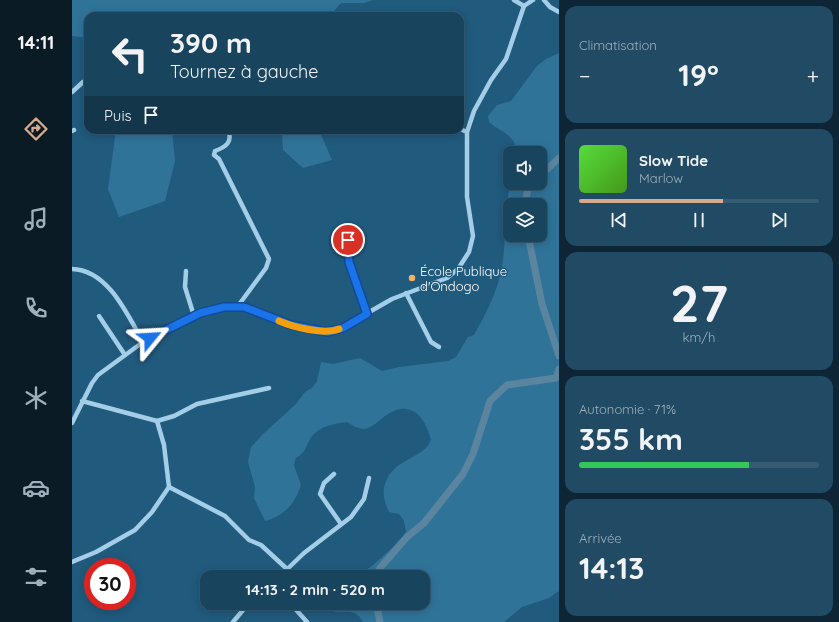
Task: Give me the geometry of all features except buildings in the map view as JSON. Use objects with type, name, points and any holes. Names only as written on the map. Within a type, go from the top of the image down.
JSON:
[{"type":"street","points":[[514,0],[524,6]]},
{"type":"street","points":[[72,423],[82,401],[96,377],[143,342],[194,316],[210,310],[238,306],[251,308],[291,325],[327,332],[343,328],[406,293],[447,278],[458,269],[469,252],[473,230],[467,191],[467,132],[477,106],[491,80],[506,58],[524,6],[533,0]]},
{"type":"street","points":[[544,0],[559,12]]},
{"type":"street","points":[[72,92],[82,82]]},
{"type":"street","points":[[229,134],[229,143],[223,148],[215,151],[214,155],[219,159],[270,259],[266,268],[238,306]]},
{"type":"street","points":[[347,229],[349,262],[367,314]]},
{"type":"street","points":[[72,269],[94,274],[105,283],[143,342]]},
{"type":"street","points":[[186,271],[185,287],[194,316]]},
{"type":"street","points":[[406,293],[431,342],[439,346]]},
{"type":"street","points":[[99,316],[126,355]]},
{"type":"street","points":[[82,401],[157,421],[174,416],[197,404],[268,388]]},
{"type":"street","points":[[72,562],[96,552],[135,530],[152,512],[169,487],[169,474],[163,440],[157,421]]},
{"type":"street","points":[[334,474],[324,483],[320,494],[341,524]]},
{"type":"street","points":[[169,487],[225,516],[249,540],[261,545],[287,569],[351,517],[364,499],[369,478]]},
{"type":"street","points":[[163,494],[172,491],[181,494]]},
{"type":"street","points":[[233,622],[243,610]]},
{"type":"street","points":[[296,610],[307,622]]},
{"type":"shaded area","points":[[72,0],[373,0],[364,3],[341,3],[333,12],[84,12],[84,38],[72,36]]},
{"type":"shaded area","points":[[559,53],[559,591],[549,598],[522,607],[504,622],[363,622],[359,616],[354,613],[330,610],[430,610],[430,570],[367,570],[389,551],[406,532],[404,521],[399,514],[389,512],[385,500],[384,488],[391,472],[403,462],[417,455],[428,446],[431,440],[425,424],[415,412],[409,409],[402,409],[394,411],[373,426],[364,429],[355,427],[347,422],[330,425],[320,429],[312,436],[304,451],[296,458],[294,465],[301,485],[296,498],[288,508],[278,516],[265,521],[254,498],[255,487],[248,462],[251,447],[296,404],[305,392],[313,387],[317,381],[321,362],[333,364],[360,358],[382,371],[399,367],[448,361],[456,357],[468,337],[474,335],[491,302],[500,275],[504,242],[547,242],[547,198],[508,198],[510,190],[547,190],[547,146],[516,146],[507,134],[489,122],[488,116],[497,105],[511,101],[537,66],[546,59]]},
{"type":"shaded area","points":[[115,134],[172,134],[175,161],[165,201],[119,217],[108,189]]},
{"type":"shaded area","points":[[282,134],[321,134],[332,160],[303,168],[283,150]]},
{"type":"waterway","points":[[547,169],[559,158]]},
{"type":"waterway","points":[[526,198],[528,190]]},
{"type":"waterway","points":[[529,242],[542,304],[559,356]]},
{"type":"waterway","points":[[379,570],[407,537],[424,523],[463,474],[473,454],[490,401],[507,385],[556,378],[559,369]]},
{"type":"waterway","points":[[377,610],[380,622]]},
{"type":"slow traffic","points":[[279,321],[297,327],[327,332],[339,329]]},
{"type":"place","name":"École Publique d'Ondogo","points":[[412,278]]},
{"type":"route","points":[[150,338],[205,311],[238,306],[251,308],[281,322],[297,327],[327,332],[343,328],[367,314],[349,262],[348,240]]}]
